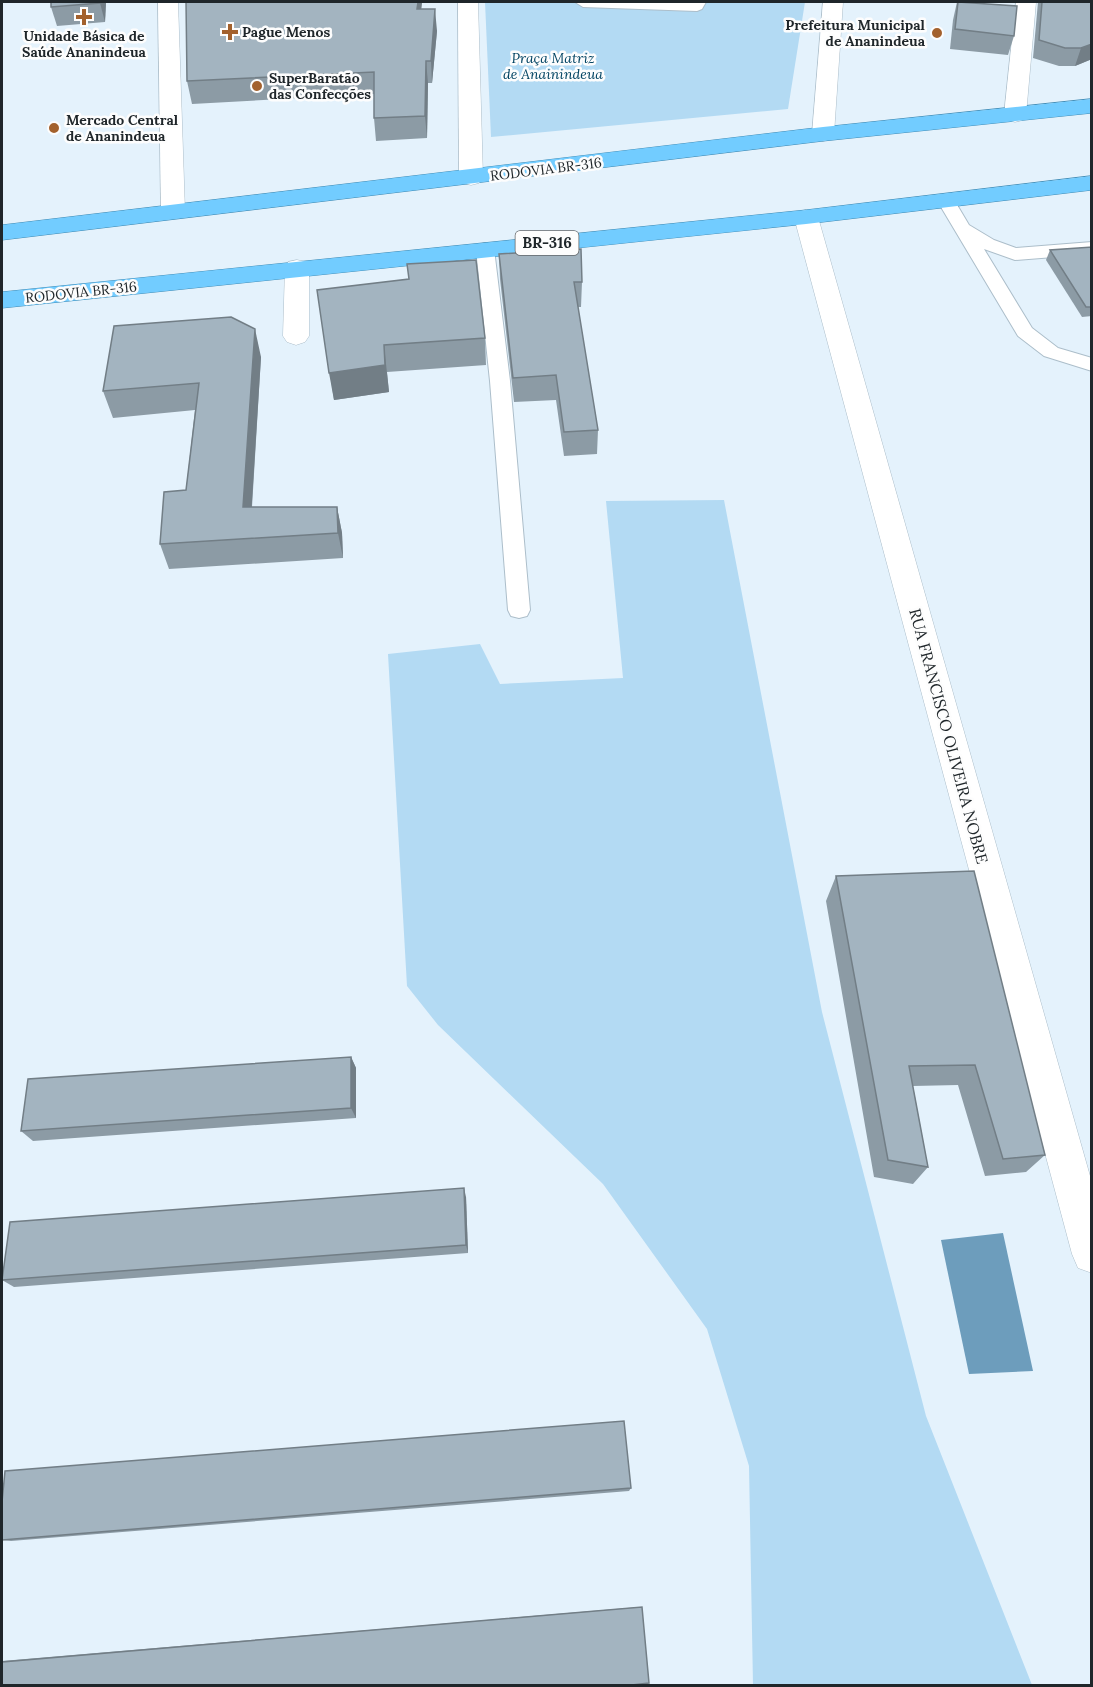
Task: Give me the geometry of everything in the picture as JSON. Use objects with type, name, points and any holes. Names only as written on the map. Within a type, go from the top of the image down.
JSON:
[{"type":"highway","name":"RODOVIA BR-316","points":[[2,233],[823,134],[1092,106]]},
{"type":"highway","name":"RODOVIA BR-316","points":[[2,300],[947,202],[1092,183]]},
{"type":"street","points":[[168,2],[173,212]]},
{"type":"street","points":[[468,2],[471,178]]},
{"type":"street","points":[[823,134],[833,2]]},
{"type":"street","points":[[1015,114],[1026,2]]},
{"type":"street","name":"RUA FRANCISCO OLIVEIRA NOBRE","points":[[806,217],[1092,1254]]},
{"type":"street","points":[[296,336],[297,268]]},
{"type":"lane","points":[[583,2],[697,6],[698,2]]},
{"type":"lane","points":[[947,202],[1024,332],[1051,352],[1092,365]]},
{"type":"lane","points":[[962,228],[988,244],[1015,254],[1092,248]]},
{"type":"lane","points":[[485,249],[500,381],[519,610]]},
{"type":"green space","name":"Praça Matriz de Anainindeua","points":[[485,2],[805,2],[788,109],[491,137]]},
{"type":"green space","points":[[724,500],[822,1012],[926,1416],[1032,1685],[753,1685],[749,1466],[707,1329],[603,1184],[438,1025],[407,986],[388,654],[480,644],[500,684],[623,678],[606,501]]},
{"type":"shaded area","points":[[1003,1233],[1033,1371],[969,1374],[941,1240]]},
{"type":"building","points":[[51,2],[100,2],[100,3],[51,7]]},
{"type":"building","points":[[186,2],[418,2],[417,9],[435,9],[431,61],[426,61],[425,116],[374,118],[374,72],[187,81]]},
{"type":"building","points":[[958,2],[1017,6],[1014,36],[955,29]]},
{"type":"building","points":[[1042,2],[1092,2],[1092,44],[1081,48],[1065,48],[1039,40]]},
{"type":"building","points":[[1092,247],[1092,307],[1086,307],[1050,250]]},
{"type":"building","points":[[581,249],[582,282],[574,282],[598,430],[564,432],[556,375],[513,378],[499,254]]},
{"type":"building","points":[[476,260],[485,338],[384,345],[385,365],[329,373],[317,290],[409,279],[407,264]]},
{"type":"building","points":[[231,317],[255,329],[243,507],[337,507],[338,533],[160,544],[164,492],[186,490],[199,383],[103,391],[114,326]]},
{"type":"building","points":[[974,871],[1045,1155],[1003,1159],[975,1065],[909,1066],[928,1167],[888,1160],[836,876]]},
{"type":"building","points":[[351,1057],[351,1108],[21,1131],[28,1079]]},
{"type":"building","points":[[464,1188],[466,1245],[2,1280],[10,1222]]},
{"type":"building","points":[[624,1421],[631,1488],[2,1540],[5,1471]]},
{"type":"building","points":[[642,1607],[649,1683],[623,1686],[2,1686],[2,1662]]},
{"type":"place","name":"Unidade Básica de Saúde Ananindeua","points":[[84,17]]},
{"type":"place","name":"Pague Menos","points":[[230,32]]},
{"type":"place","name":"Prefeitura Municipal de Ananindeua","points":[[937,33]]},
{"type":"place","name":"SuperBaratão das Confecções","points":[[257,86]]},
{"type":"place","name":"Mercado Central de Ananindeua","points":[[54,128]]}]
